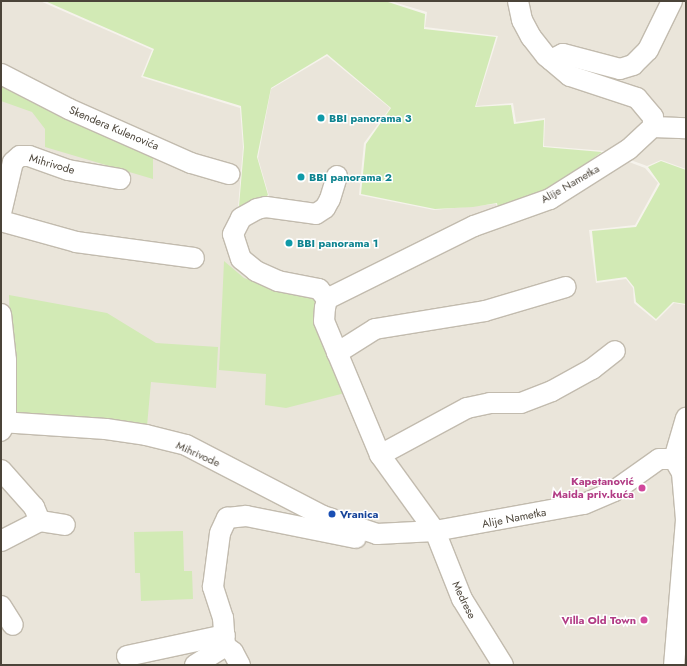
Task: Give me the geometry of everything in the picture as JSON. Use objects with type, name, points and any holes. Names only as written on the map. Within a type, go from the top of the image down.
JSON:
[{"type":"street","points":[[518,1],[522,20],[531,37],[551,60],[570,76],[637,98],[654,118],[653,127],[686,128]]},
{"type":"street","points":[[551,60],[563,54],[620,69],[634,65],[648,50],[672,1]]},
{"type":"street","name":"Skendera Kulenovića","points":[[1,74],[69,109],[191,164],[229,174]]},
{"type":"street","name":"Alije Nametka","points":[[327,299],[474,226],[550,199],[630,149],[653,127]]},
{"type":"street","name":"Mihrivode","points":[[1,213],[13,162],[20,156],[30,156],[68,170],[120,179]]},
{"type":"street","points":[[337,176],[330,199],[325,208],[316,214],[266,207],[257,209],[241,218],[233,234],[241,259],[256,271],[278,281],[319,289],[327,299],[324,320],[380,455],[435,531]]},
{"type":"street","points":[[1,222],[76,242],[194,258]]},
{"type":"street","points":[[337,353],[375,329],[485,311],[566,287]]},
{"type":"street","name":"Mihrivode","points":[[1,314],[6,360],[3,425],[106,429],[146,435],[186,445],[324,516],[377,534],[435,531]]},
{"type":"street","points":[[380,455],[468,408],[490,403],[521,403],[552,391],[592,369],[616,351]]},
{"type":"street","points":[[674,665],[683,591],[686,520],[682,473],[674,459],[686,418]]},
{"type":"street","name":"Alije Nametka","points":[[435,531],[584,504],[614,491],[659,459],[674,459]]},
{"type":"street","points":[[1,470],[34,507],[40,521]]},
{"type":"street","name":"Mihrivode","points":[[225,640],[223,618],[213,587],[220,533],[226,518],[246,516],[364,540],[377,534]]},
{"type":"street","points":[[1,541],[40,521],[65,525]]},
{"type":"street","name":"Medrese","points":[[435,531],[462,599],[503,665]]},
{"type":"street","points":[[1,606],[13,625]]},
{"type":"street","points":[[127,656],[225,640]]},
{"type":"street","points":[[196,665],[225,640]]},
{"type":"street","points":[[225,640],[240,665]]},
{"type":"shaded area","points":[[1,1],[40,1],[152,50],[141,77],[240,108],[243,147],[237,220],[269,196],[258,158],[271,89],[327,56],[390,108],[364,143],[359,195],[434,210],[496,204],[498,209],[519,208],[605,153],[645,168],[658,183],[635,225],[589,230],[596,283],[626,279],[633,288],[634,303],[656,321],[674,303],[686,305],[686,665],[1,665]]},
{"type":"shaded area","points":[[390,1],[686,1],[686,169],[661,160],[647,166],[606,151],[544,146],[545,118],[516,122],[513,103],[476,106],[498,36],[425,27],[427,12]]},
{"type":"green space","points":[[45,1],[385,1],[425,14],[424,29],[496,37],[475,107],[511,105],[514,124],[544,120],[543,147],[602,152],[538,198],[498,208],[497,203],[473,207],[435,209],[361,194],[366,144],[391,108],[327,54],[271,88],[257,157],[268,195],[238,218],[244,147],[241,106],[143,76],[154,49]]},
{"type":"green space","points":[[1,79],[153,151],[153,179],[45,147],[45,129],[32,112],[1,101]]},
{"type":"green space","points":[[661,161],[686,170],[686,304],[673,302],[656,319],[636,302],[634,287],[626,277],[597,281],[592,231],[636,227],[660,184],[648,167]]},
{"type":"green space","points":[[224,261],[244,278],[290,294],[319,298],[345,393],[286,408],[265,405],[266,374],[219,370]]},
{"type":"green space","points":[[9,295],[107,313],[156,343],[218,347],[216,388],[151,382],[147,426],[17,413],[12,404]]},
{"type":"green space","points":[[183,531],[184,571],[192,571],[193,599],[141,601],[140,573],[135,573],[134,532]]},
{"type":"place","name":"BBI panorama 3","points":[[321,118]]},
{"type":"place","name":"BBI panorama 2","points":[[301,177]]},
{"type":"place","name":"BBI panorama 1","points":[[289,243]]},
{"type":"place","name":"Kapetanović Maida priv.kuća","points":[[642,488]]},
{"type":"place","name":"Vranica","points":[[332,514]]},
{"type":"place","name":"Villa Old Town","points":[[644,620]]}]
